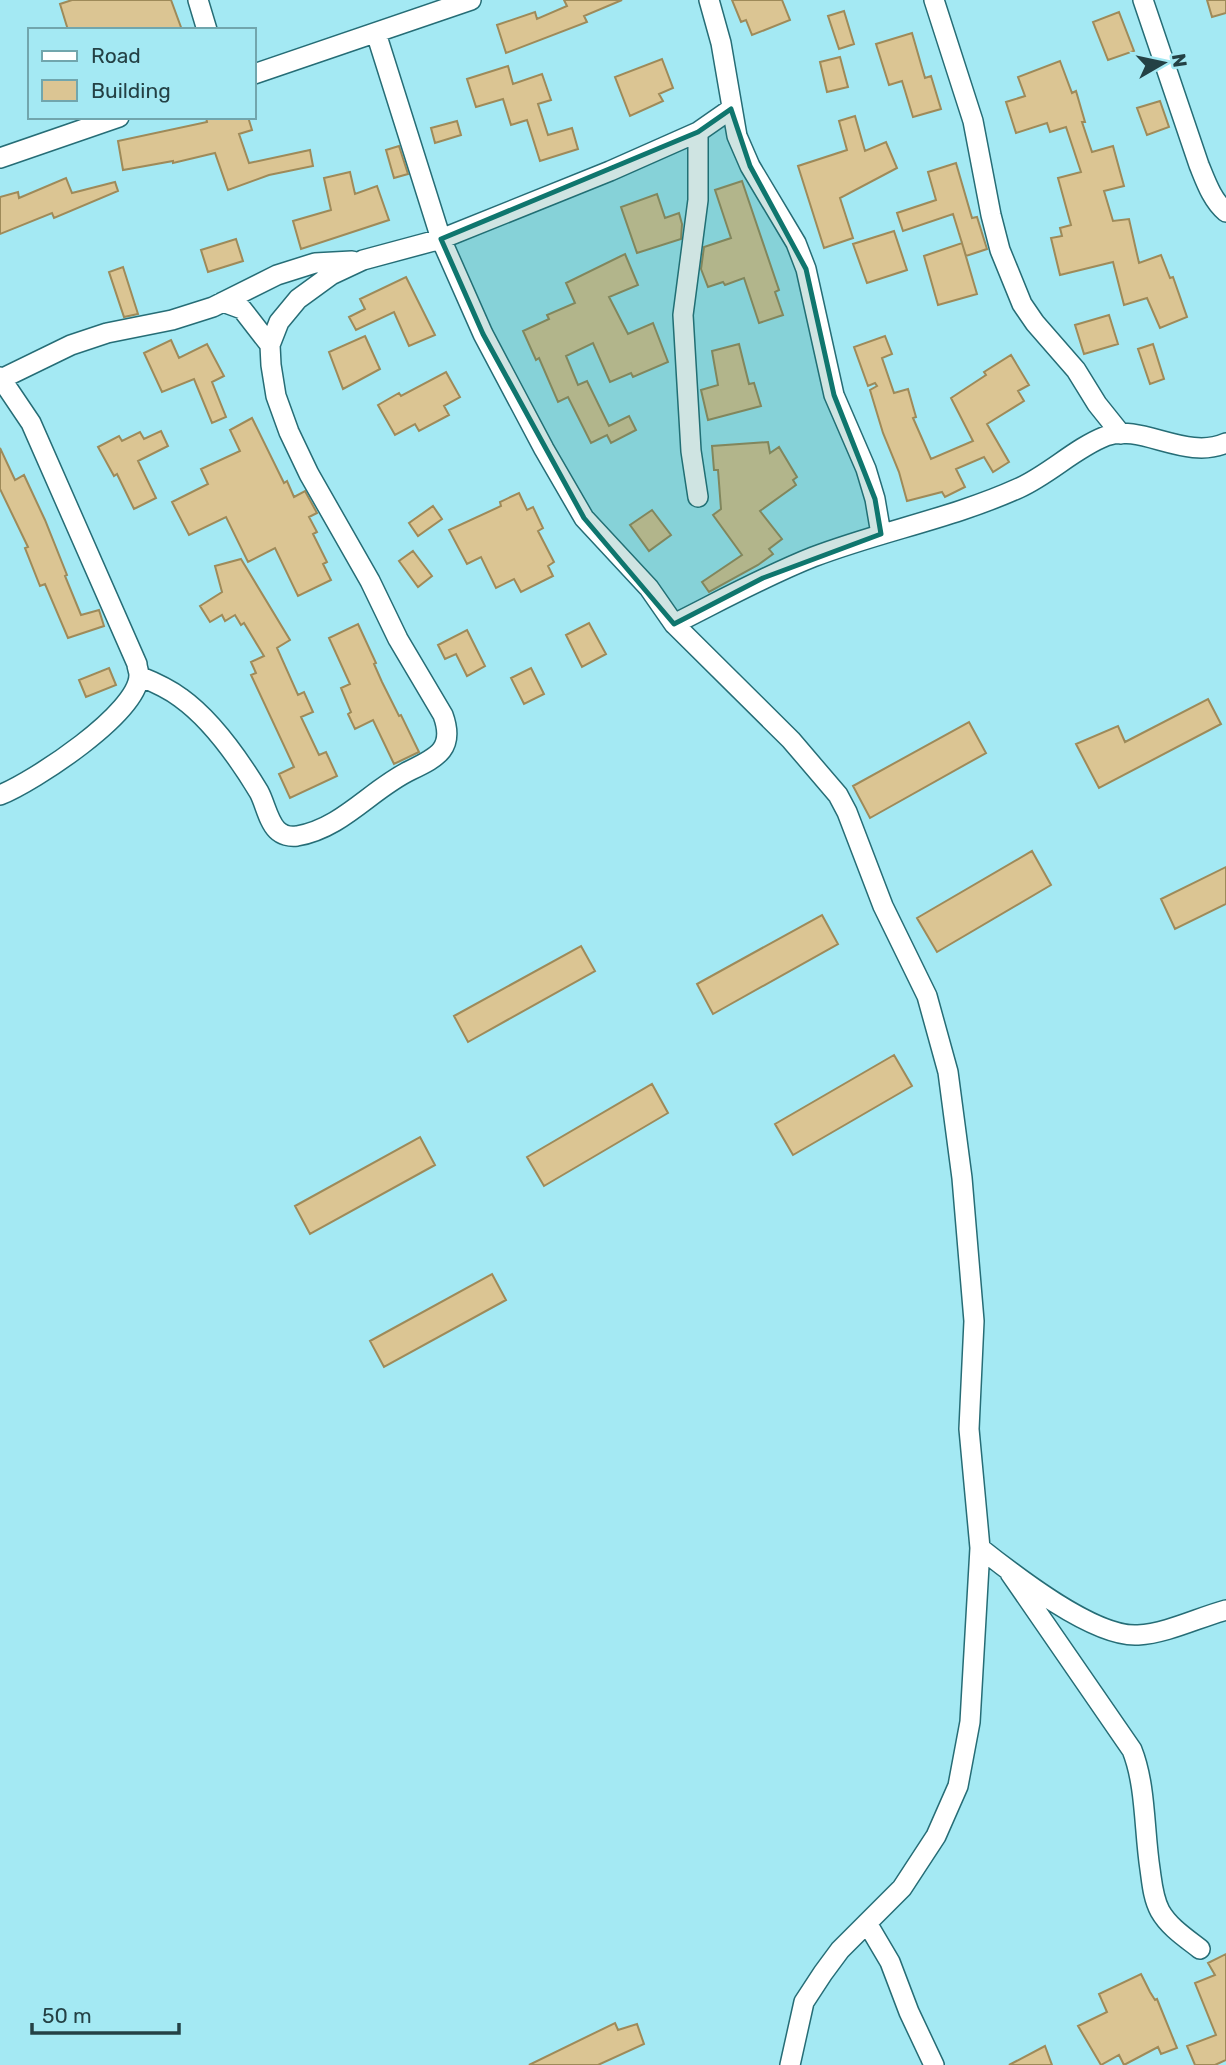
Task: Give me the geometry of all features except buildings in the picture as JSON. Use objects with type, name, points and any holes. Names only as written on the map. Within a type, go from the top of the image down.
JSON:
[{"type":"street","points":[[198,0],[205,28]]},
{"type":"street","points":[[256,73],[376,33],[442,5],[471,0]]},
{"type":"street","points":[[709,0],[722,43],[737,136],[750,166],[796,243],[806,269],[834,395],[866,469],[876,499],[881,534]]},
{"type":"street","points":[[934,0],[973,121],[990,215],[1000,250],[1022,304],[1076,370],[1097,404],[1121,434]]},
{"type":"street","points":[[1143,0],[1209,191],[1226,212]]},
{"type":"street","points":[[376,33],[442,239],[483,334],[584,518],[649,588],[674,624],[791,740],[838,795],[884,906],[927,996],[948,1072],[970,1256],[974,1321],[969,1429],[980,1548],[970,1722],[958,1786],[936,1836],[902,1888],[840,1950],[804,2002],[790,2065]]},
{"type":"street","points":[[139,676],[162,685],[183,698],[210,726],[239,761],[260,794],[276,829],[284,835],[304,834],[343,818],[387,783],[438,756],[447,738],[443,715],[398,639],[289,432],[276,396],[270,345],[279,322],[298,299],[331,275],[363,260],[442,239],[610,171],[698,132],[731,109]]},
{"type":"street","points":[[0,158],[113,119]]},
{"type":"street","points":[[698,132],[698,201],[683,315],[691,451],[698,497]]},
{"type":"street","points":[[0,795],[55,765],[110,722],[135,688],[139,676],[134,657],[31,423],[1,378],[71,345],[107,333],[172,320],[223,302],[277,275],[314,263],[363,260]]},
{"type":"street","points":[[223,302],[242,309],[270,345]]},
{"type":"street","points":[[674,624],[763,578],[813,557],[881,534],[919,525],[1021,487],[1107,436],[1121,434],[1198,449],[1226,443]]},
{"type":"street","points":[[980,1548],[1010,1573],[1073,1614],[1112,1631],[1135,1636],[1159,1632],[1226,1610]]},
{"type":"street","points":[[1010,1573],[1132,1749],[1142,1783],[1144,1835],[1153,1894],[1171,1926],[1199,1949]]},
{"type":"street","points":[[867,1923],[890,1962],[909,2012],[934,2065]]},
{"type":"highlighted area","points":[[731,109],[750,166],[806,269],[834,395],[875,499],[881,534],[763,578],[674,624],[584,518],[483,334],[441,239],[698,132]]}]
